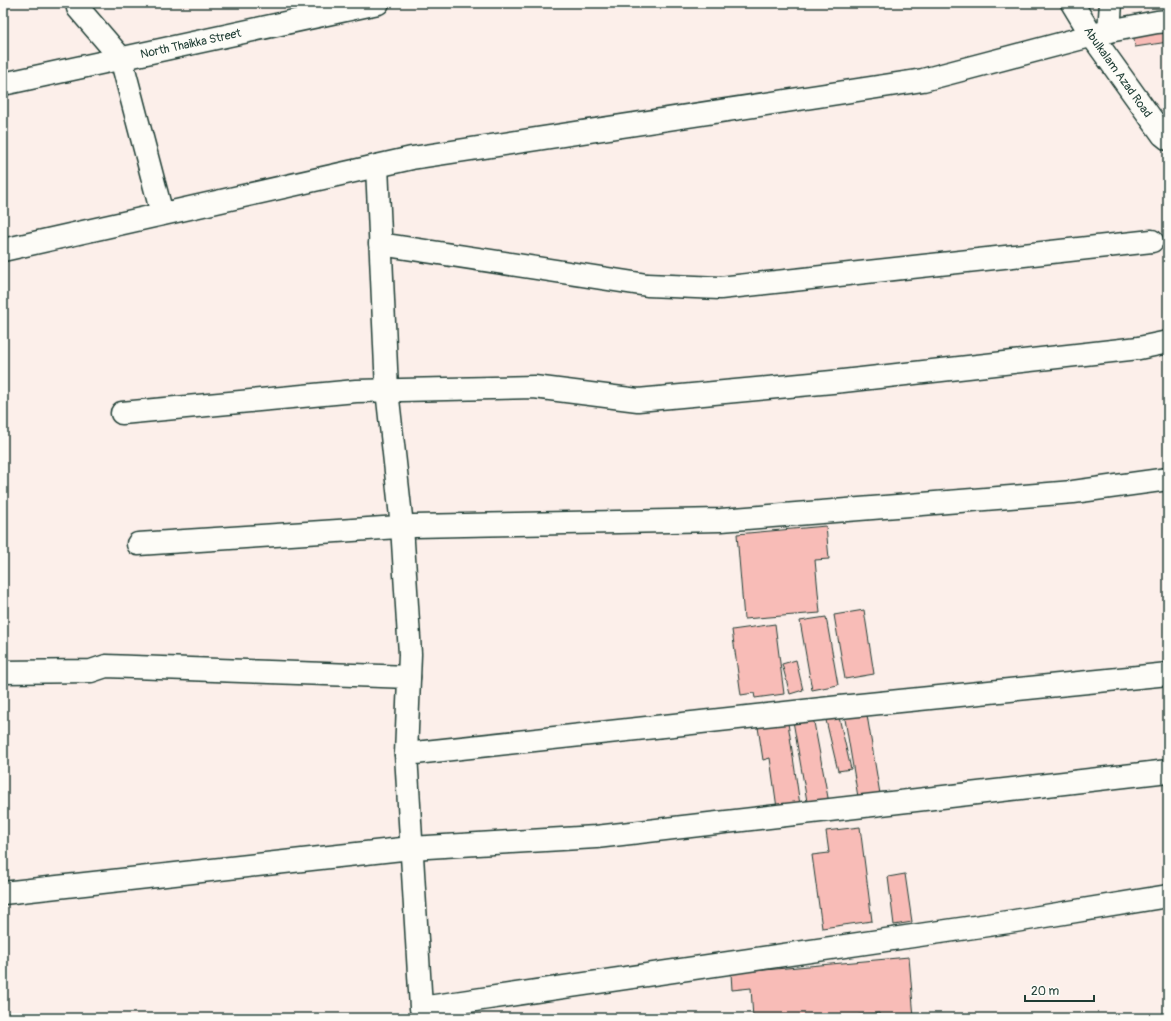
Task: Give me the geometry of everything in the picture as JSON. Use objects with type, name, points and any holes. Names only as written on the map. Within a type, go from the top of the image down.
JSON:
[{"type":"street","points":[[77,3],[78,8],[121,58],[162,214]]},
{"type":"street","name":"North Thaikka Street","points":[[3,84],[378,3]]},
{"type":"street","name":"Abulkalam Azad Road","points":[[1072,3],[1100,34],[1163,135],[1168,139]]},
{"type":"street","points":[[1100,34],[1111,3]]},
{"type":"street","points":[[3,250],[377,166],[428,156],[923,80],[1100,34],[1168,21]]},
{"type":"street","points":[[377,166],[387,390],[402,526],[410,654],[406,754],[421,1013],[1168,896]]},
{"type":"street","points":[[380,244],[647,285],[720,288],[1152,241]]},
{"type":"street","points":[[122,413],[387,390],[534,387],[638,400],[843,381],[1139,348],[1168,342]]},
{"type":"street","points":[[138,544],[402,526],[721,520],[1073,492],[1168,479]]},
{"type":"street","points":[[3,672],[91,672],[106,666],[409,677]]},
{"type":"street","points":[[406,754],[840,707],[1168,674]]},
{"type":"street","points":[[3,893],[411,848],[596,837],[1168,771]]},
{"type":"building","points":[[1168,11],[1168,42],[1135,47],[1131,17]]},
{"type":"building","points":[[826,526],[829,559],[815,560],[820,613],[744,619],[737,534]]},
{"type":"building","points":[[864,610],[874,674],[845,679],[834,615]]},
{"type":"building","points":[[826,617],[838,685],[812,690],[800,621]]},
{"type":"building","points":[[775,624],[784,694],[755,698],[754,693],[741,695],[732,630]]},
{"type":"building","points":[[796,660],[803,690],[790,694],[782,664]]},
{"type":"building","points":[[866,709],[880,794],[858,797],[844,713]]},
{"type":"building","points":[[838,713],[851,769],[838,771],[825,716]]},
{"type":"building","points":[[813,717],[829,803],[808,807],[793,721]]},
{"type":"building","points":[[788,723],[800,805],[777,808],[770,758],[763,760],[758,727]]},
{"type":"building","points":[[860,827],[872,921],[822,928],[812,855],[829,853],[826,831]]},
{"type":"building","points":[[905,874],[912,922],[894,925],[888,877]]},
{"type":"building","points":[[909,957],[914,1018],[880,1018],[879,1013],[858,1015],[858,1018],[753,1018],[751,988],[732,990],[731,973]]},
{"type":"building","points":[[877,1015],[877,1018],[860,1018],[860,1017]]}]
